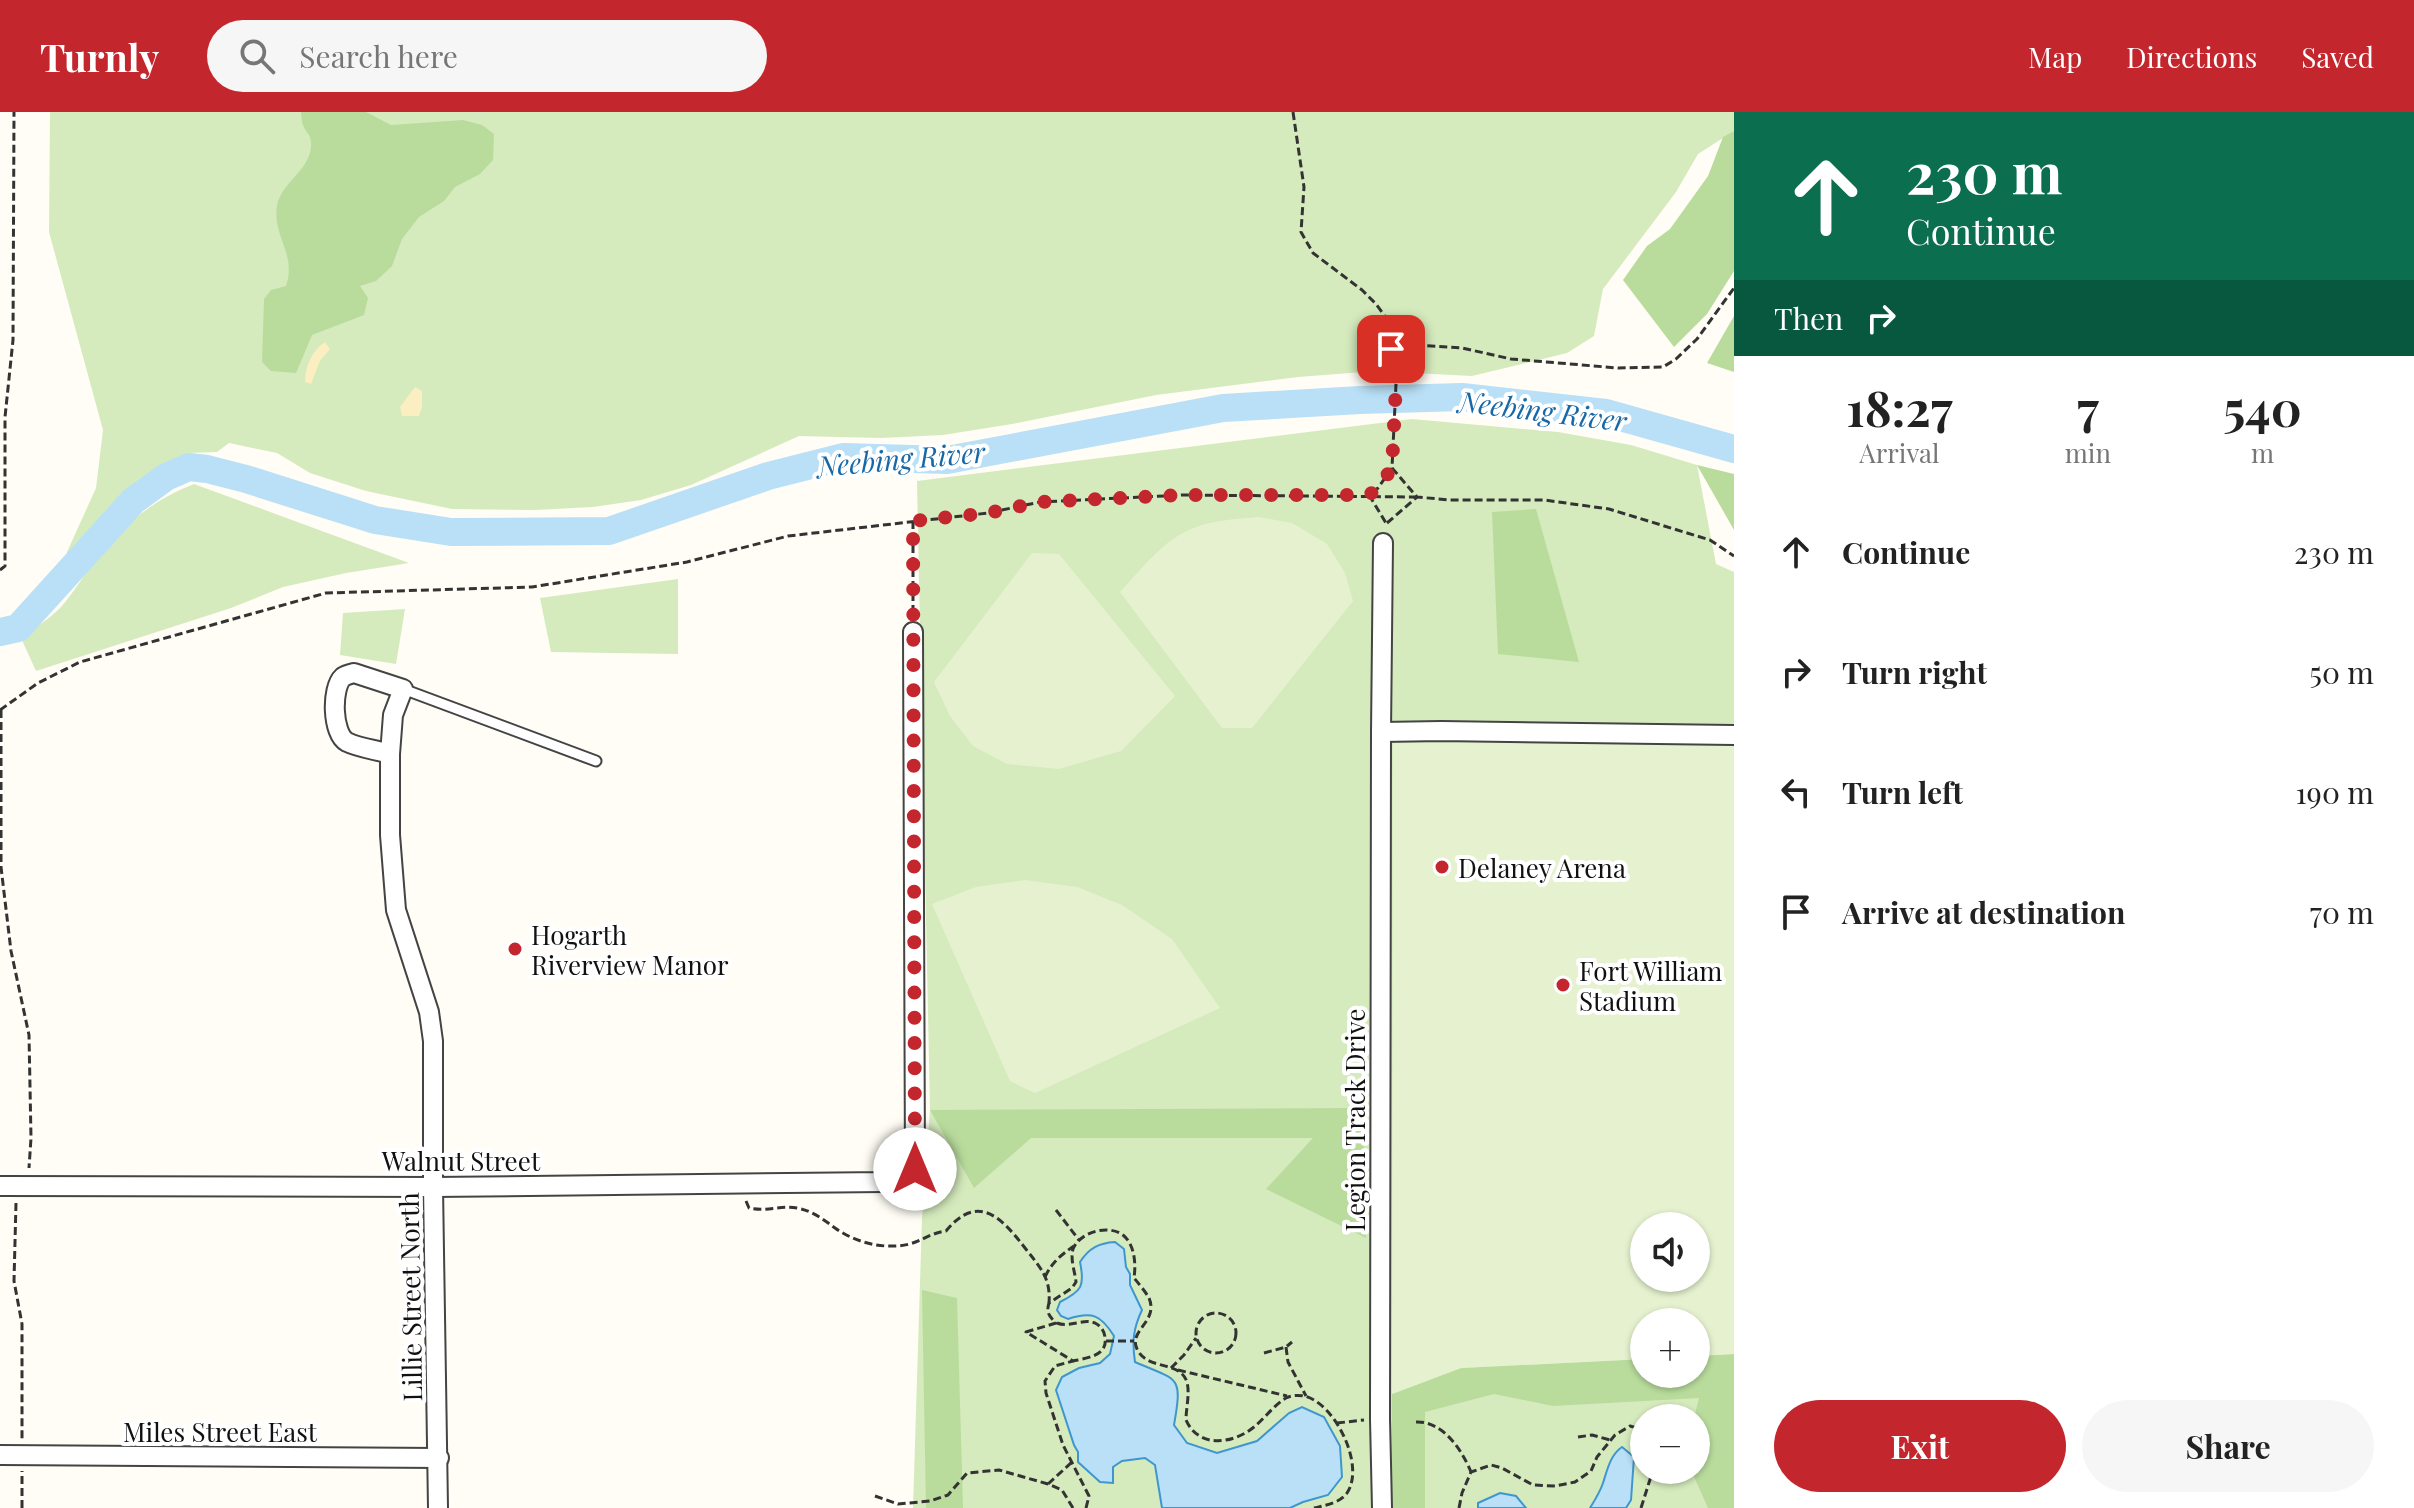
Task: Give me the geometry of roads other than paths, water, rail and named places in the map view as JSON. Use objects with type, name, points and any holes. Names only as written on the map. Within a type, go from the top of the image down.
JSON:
[{"type":"street","name":"Legion Track Drive","points":[[1382,1508],[1383,543]]},
{"type":"street","name":"Walnut Street","points":[[8,1186],[433,1187],[884,1182],[903,1179],[915,1169],[913,632]]},
{"type":"street","points":[[390,754],[345,742],[334,719],[337,686],[343,677],[354,673],[403,689]]},
{"type":"street","name":"Lillie Street North","points":[[403,689],[393,715],[390,835],[396,910],[429,1012],[433,1041],[438,1508]]},
{"type":"street","points":[[1381,732],[1734,735]]},
{"type":"street","name":"Miles Street East","points":[[0,1455],[439,1458]]},
{"type":"lane","points":[[403,689],[596,761]]},
{"type":"water","points":[[1115,1242],[1124,1249],[1130,1285],[1142,1310],[1134,1336],[1135,1362],[1174,1382],[1178,1396],[1174,1425],[1187,1443],[1217,1453],[1257,1441],[1289,1413],[1302,1407],[1324,1417],[1340,1446],[1342,1477],[1328,1495],[1290,1508],[1162,1508],[1155,1465],[1145,1458],[1122,1461],[1113,1467],[1113,1483],[1100,1482],[1078,1462],[1078,1452],[1056,1390],[1062,1377],[1079,1368],[1100,1363],[1110,1354],[1114,1336],[1100,1319],[1083,1315],[1068,1319],[1057,1310],[1060,1302],[1080,1287],[1080,1262],[1083,1257],[1095,1247]]},
{"type":"water","points":[[1622,1447],[1630,1454],[1631,1500],[1626,1508],[1590,1508],[1612,1459]]},
{"type":"water","points":[[1500,1493],[1516,1496],[1526,1508],[1478,1508],[1478,1503]]},
{"type":"waterway","name":"Neebing River","points":[[0,632],[18,628],[133,501],[166,477],[189,467],[246,479],[375,520],[451,532],[609,531],[768,476],[843,457],[947,460],[1223,408],[1462,397],[1606,413],[1734,449]]},
{"type":"place","name":"Delaney Arena","points":[[1442,867]]},
{"type":"place","name":"Hogarth Riverview Manor","points":[[515,949]]},
{"type":"place","name":"Fort William Stadium","points":[[1563,985]]}]
